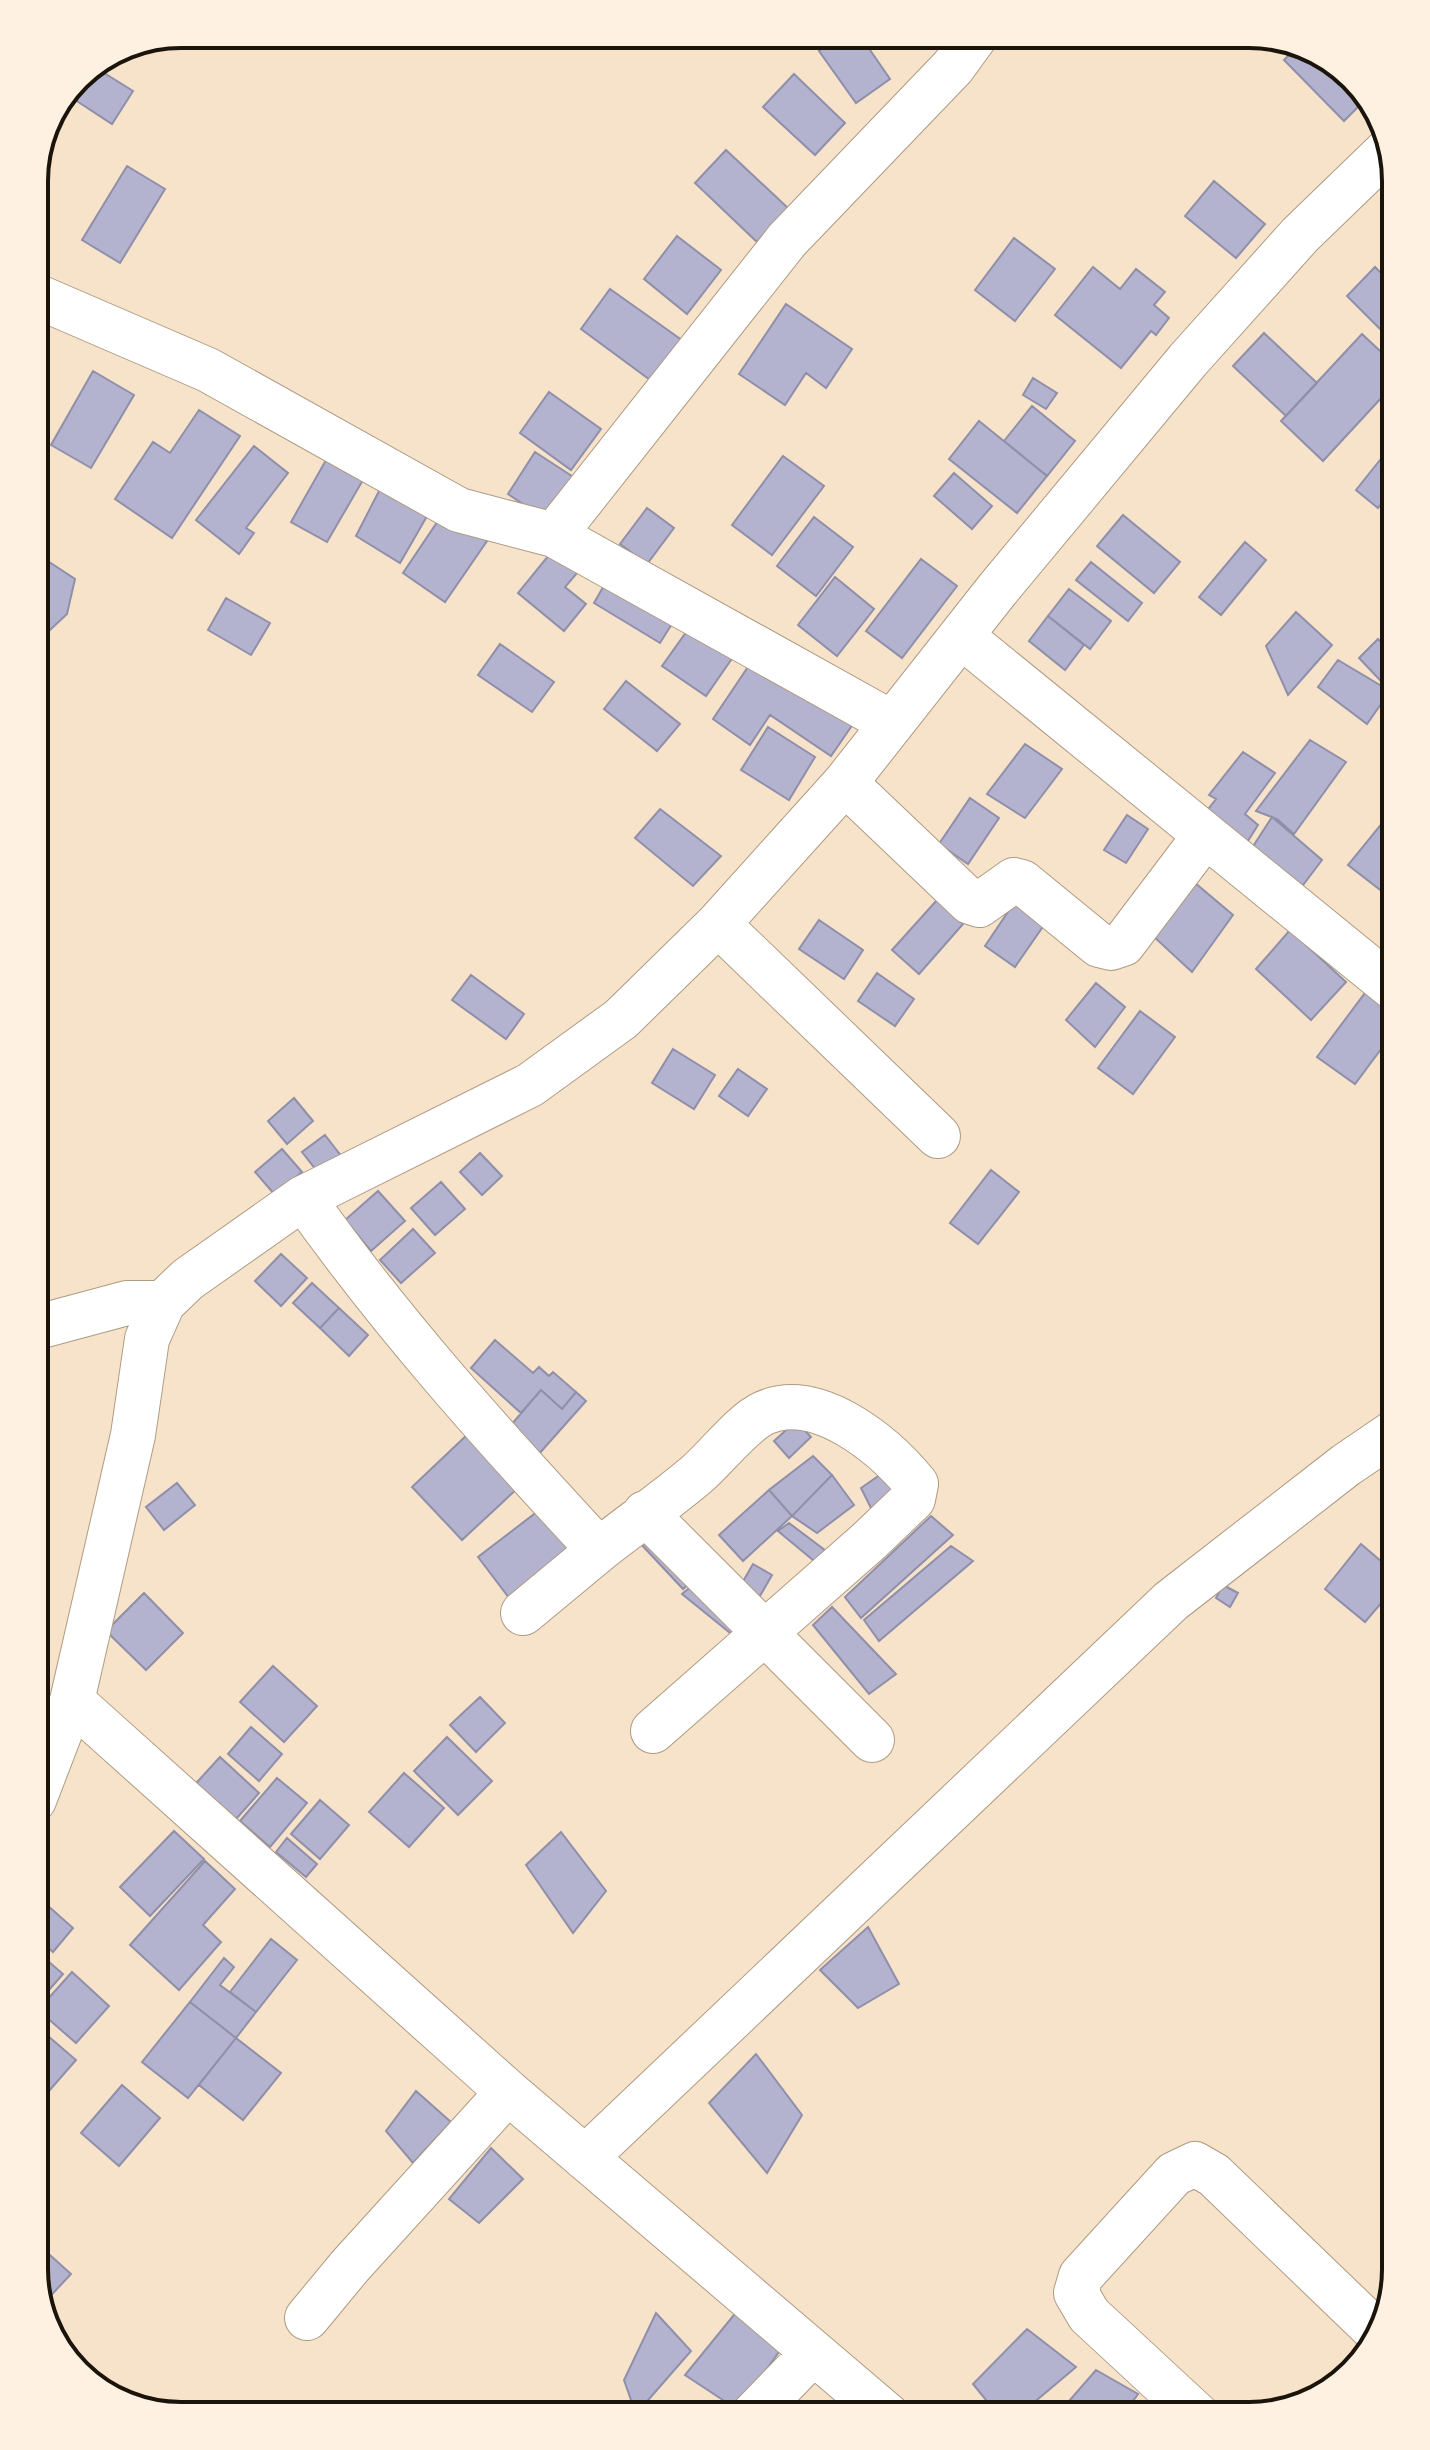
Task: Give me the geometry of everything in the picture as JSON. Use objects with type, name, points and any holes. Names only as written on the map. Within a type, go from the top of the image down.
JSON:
[{"type":"street","points":[[554,535],[787,240],[953,67],[967,48]]},
{"type":"street","points":[[48,1764],[72,1701],[133,1435],[147,1339],[163,1303],[188,1279],[303,1198],[530,1085],[621,1019],[718,924],[845,783],[961,636],[1188,360],[1300,235],[1379,158]]},
{"type":"street","points":[[48,301],[208,370],[459,510],[554,535],[892,723]]},
{"type":"street","points":[[961,636],[1204,837],[1382,979]]},
{"type":"street","points":[[845,783],[970,902],[979,905],[1014,880],[1022,882],[1099,945],[1111,948],[1123,944],[1204,837]]},
{"type":"street","points":[[718,924],[938,1136]]},
{"type":"street","points":[[303,1198],[340,1251],[452,1390],[599,1550]]},
{"type":"street","points":[[48,1324],[127,1303],[163,1303]]},
{"type":"street","points":[[523,1613],[696,1475],[761,1414],[781,1408],[830,1415],[846,1422],[911,1478],[917,1489],[913,1499],[766,1635],[653,1731]]},
{"type":"street","points":[[585,2158],[1171,1601],[1334,1474],[1382,1441]]},
{"type":"street","points":[[645,1513],[872,1740]]},
{"type":"street","points":[[72,1701],[508,2092],[871,2402]]},
{"type":"street","points":[[307,2318],[350,2266],[508,2092]]},
{"type":"street","points":[[1183,2402],[1089,2315],[1076,2293],[1081,2276],[1174,2174],[1195,2164],[1214,2175],[1369,2325]]},
{"type":"street","points":[[766,2402],[813,2353]]},
{"type":"building","points":[[823,48],[869,48],[890,79],[856,103],[819,51]]},
{"type":"building","points":[[1291,55],[1323,70],[1359,106],[1344,121],[1284,60]]},
{"type":"building","points":[[104,73],[133,91],[112,124],[76,100]]},
{"type":"building","points":[[794,74],[845,123],[815,155],[763,107]]},
{"type":"building","points":[[726,150],[788,208],[757,242],[695,183]]},
{"type":"building","points":[[127,166],[165,189],[120,263],[82,240]]},
{"type":"building","points":[[1214,181],[1265,224],[1236,258],[1185,216]]},
{"type":"building","points":[[677,236],[721,270],[687,314],[644,279]]},
{"type":"building","points":[[1014,238],[1055,269],[1015,321],[975,290]]},
{"type":"building","points":[[1093,267],[1120,289],[1136,269],[1165,292],[1154,305],[1169,318],[1156,335],[1151,331],[1121,368],[1055,315]]},
{"type":"building","points":[[1375,267],[1382,274],[1382,331],[1347,296]]},
{"type":"building","points":[[610,289],[686,343],[657,385],[581,329]]},
{"type":"building","points":[[786,304],[852,349],[826,388],[806,373],[785,405],[739,374]]},
{"type":"building","points":[[1264,333],[1317,383],[1286,416],[1233,366]]},
{"type":"building","points":[[1362,334],[1382,353],[1382,397],[1323,461],[1281,421]]},
{"type":"building","points":[[93,371],[134,395],[91,468],[51,445]]},
{"type":"building","points":[[1033,378],[1057,393],[1046,409],[1023,395]]},
{"type":"building","points":[[549,392],[601,429],[571,470],[520,433]]},
{"type":"building","points":[[1032,406],[1075,441],[1047,476],[1004,441]]},
{"type":"building","points":[[199,410],[240,436],[172,538],[115,499],[153,442],[170,453]]},
{"type":"building","points":[[979,421],[1047,476],[1017,513],[949,459]]},
{"type":"building","points":[[254,446],[288,473],[246,528],[254,533],[239,554],[196,520]]},
{"type":"building","points":[[535,452],[578,480],[551,523],[508,494]]},
{"type":"building","points":[[783,456],[824,486],[772,555],[732,525]]},
{"type":"building","points":[[1382,458],[1382,503],[1378,508],[1356,490]]},
{"type":"building","points":[[326,460],[363,480],[327,542],[291,522]]},
{"type":"building","points":[[954,473],[992,506],[972,529],[934,496]]},
{"type":"building","points":[[380,489],[419,496],[426,518],[400,563],[356,536]]},
{"type":"building","points":[[647,508],[674,528],[647,564],[620,544]]},
{"type":"building","points":[[444,512],[487,541],[445,602],[403,573]]},
{"type":"building","points":[[1123,515],[1180,562],[1154,593],[1097,546]]},
{"type":"building","points":[[814,517],[853,547],[816,596],[777,566]]},
{"type":"building","points":[[1245,542],[1266,560],[1221,615],[1199,597]]},
{"type":"building","points":[[558,544],[584,565],[565,587],[586,604],[564,631],[518,593]]},
{"type":"building","points":[[921,559],[957,586],[902,658],[866,631]]},
{"type":"building","points":[[48,561],[75,579],[67,614],[48,632]]},
{"type":"building","points":[[1091,562],[1142,603],[1128,621],[1076,580]]},
{"type":"building","points":[[613,570],[680,611],[660,643],[594,603]]},
{"type":"building","points":[[835,577],[874,609],[837,656],[798,625]]},
{"type":"building","points":[[1069,589],[1111,621],[1090,649],[1048,616]]},
{"type":"building","points":[[226,598],[270,623],[251,655],[208,630]]},
{"type":"building","points":[[1296,612],[1332,645],[1288,695],[1266,646]]},
{"type":"building","points":[[1048,616],[1084,645],[1065,670],[1029,641]]},
{"type":"building","points":[[697,617],[740,647],[706,696],[662,666]]},
{"type":"building","points":[[1378,639],[1382,643],[1382,682],[1359,658]]},
{"type":"building","points":[[500,644],[554,682],[532,712],[478,675]]},
{"type":"building","points":[[754,658],[853,724],[831,756],[770,715],[750,745],[713,719]]},
{"type":"building","points":[[1338,660],[1382,686],[1382,702],[1367,724],[1318,687]]},
{"type":"building","points":[[626,681],[680,724],[657,751],[604,709]]},
{"type":"building","points":[[768,727],[815,757],[789,800],[741,770]]},
{"type":"building","points":[[1310,740],[1346,762],[1294,834],[1277,819],[1256,811]]},
{"type":"building","points":[[1025,744],[1062,769],[1025,818],[987,794]]},
{"type":"building","points":[[1243,752],[1275,773],[1245,814],[1258,825],[1238,857],[1198,822],[1216,799],[1209,795]]},
{"type":"building","points":[[970,798],[999,818],[968,864],[939,844]]},
{"type":"building","points":[[660,809],[721,856],[693,886],[635,838]]},
{"type":"building","points":[[1127,815],[1148,829],[1126,863],[1104,850]]},
{"type":"building","points":[[1272,817],[1322,860],[1300,889],[1250,851]]},
{"type":"building","points":[[1382,823],[1382,891],[1348,865]]},
{"type":"building","points":[[1194,882],[1233,915],[1192,972],[1153,936]]},
{"type":"building","points":[[1020,894],[1051,915],[1015,967],[985,946]]},
{"type":"building","points":[[937,900],[963,924],[919,974],[892,950]]},
{"type":"building","points":[[819,920],[863,950],[844,979],[799,949]]},
{"type":"building","points":[[1290,930],[1346,982],[1311,1020],[1256,969]]},
{"type":"building","points":[[877,973],[914,999],[895,1026],[858,1001]]},
{"type":"building","points":[[471,975],[524,1014],[506,1039],[452,1000]]},
{"type":"building","points":[[1096,983],[1125,1007],[1095,1047],[1066,1020]]},
{"type":"building","points":[[1365,993],[1382,1006],[1382,1048],[1355,1084],[1317,1057]]},
{"type":"building","points":[[1140,1011],[1175,1037],[1133,1094],[1098,1068]]},
{"type":"building","points":[[673,1049],[715,1075],[694,1109],[652,1083]]},
{"type":"building","points":[[738,1069],[767,1089],[748,1116],[719,1096]]},
{"type":"building","points":[[294,1098],[313,1121],[287,1144],[268,1121]]},
{"type":"building","points":[[325,1135],[342,1157],[320,1175],[302,1152]]},
{"type":"building","points":[[282,1149],[302,1172],[275,1195],[255,1172]]},
{"type":"building","points":[[480,1153],[502,1176],[482,1195],[460,1172]]},
{"type":"building","points":[[991,1170],[1019,1192],[978,1244],[950,1223]]},
{"type":"building","points":[[441,1182],[465,1209],[435,1235],[411,1208]]},
{"type":"building","points":[[378,1191],[405,1221],[371,1251],[345,1220]]},
{"type":"building","points":[[413,1229],[435,1253],[401,1283],[380,1260]]},
{"type":"building","points":[[281,1254],[307,1278],[281,1306],[255,1281]]},
{"type":"building","points":[[312,1283],[339,1308],[320,1328],[293,1303]]},
{"type":"building","points":[[339,1308],[368,1335],[349,1356],[320,1328]]},
{"type":"building","points":[[495,1340],[533,1373],[539,1367],[549,1376],[553,1372],[576,1392],[562,1409],[541,1390],[521,1413],[471,1368]]},
{"type":"building","points":[[541,1390],[562,1409],[576,1392],[586,1401],[530,1464],[500,1438]]},
{"type":"building","points":[[796,1421],[811,1437],[789,1458],[774,1441]]},
{"type":"building","points":[[468,1434],[519,1487],[462,1540],[412,1487]]},
{"type":"building","points":[[813,1456],[832,1475],[792,1516],[769,1490]]},
{"type":"building","points":[[890,1468],[907,1492],[875,1516],[861,1488]]},
{"type":"building","points":[[832,1475],[854,1505],[817,1533],[792,1516]]},
{"type":"building","points":[[177,1483],[195,1505],[164,1530],[146,1507]]},
{"type":"building","points":[[769,1490],[792,1516],[743,1561],[719,1535]]},
{"type":"building","points":[[542,1508],[586,1566],[522,1615],[478,1557]]},
{"type":"building","points":[[931,1516],[953,1535],[861,1618],[845,1597]]},
{"type":"building","points":[[789,1523],[834,1557],[814,1561],[778,1531]]},
{"type":"building","points":[[654,1528],[697,1577],[683,1589],[639,1542]]},
{"type":"building","points":[[1361,1544],[1382,1562],[1382,1602],[1365,1622],[1325,1589]]},
{"type":"building","points":[[951,1546],[973,1561],[879,1641],[864,1620]]},
{"type":"building","points":[[753,1564],[772,1575],[760,1596],[741,1585]]},
{"type":"building","points":[[699,1580],[740,1641],[682,1594]]},
{"type":"building","points":[[1223,1585],[1238,1593],[1230,1607],[1216,1598]]},
{"type":"building","points":[[144,1593],[183,1633],[146,1670],[106,1631]]},
{"type":"building","points":[[832,1607],[896,1674],[869,1694],[813,1625]]},
{"type":"building","points":[[273,1666],[317,1706],[284,1742],[240,1702]]},
{"type":"building","points":[[480,1697],[505,1723],[476,1752],[450,1725]]},
{"type":"building","points":[[251,1727],[282,1754],[259,1781],[228,1754]]},
{"type":"building","points":[[447,1737],[492,1781],[458,1815],[414,1771]]},
{"type":"building","points":[[220,1757],[259,1793],[228,1828],[188,1792]]},
{"type":"building","points":[[404,1773],[444,1808],[409,1847],[369,1812]]},
{"type":"building","points":[[277,1778],[307,1803],[270,1847],[240,1821]]},
{"type":"building","points":[[320,1800],[349,1825],[320,1859],[291,1834]]},
{"type":"building","points":[[174,1831],[204,1859],[150,1916],[120,1887]]},
{"type":"building","points":[[561,1832],[606,1891],[573,1933],[526,1865]]},
{"type":"building","points":[[287,1838],[317,1864],[306,1877],[276,1852]]},
{"type":"building","points":[[205,1861],[235,1889],[203,1925],[221,1942],[179,1990],[130,1945]]},
{"type":"building","points":[[48,1906],[73,1928],[53,1952],[48,1948]]},
{"type":"building","points":[[868,1927],[899,1984],[858,2008],[820,1970]]},
{"type":"building","points":[[271,1939],[297,1960],[256,2012],[230,1992]]},
{"type":"building","points":[[224,1958],[234,1967],[220,1985],[256,2012],[236,2038],[190,2002]]},
{"type":"building","points":[[48,1961],[63,1974],[48,1991]]},
{"type":"building","points":[[72,1972],[109,2006],[76,2043],[48,2019],[48,1999]]},
{"type":"building","points":[[190,2002],[236,2038],[188,2098],[142,2062]]},
{"type":"building","points":[[48,2036],[76,2060],[48,2092]]},
{"type":"building","points":[[236,2038],[281,2073],[243,2120],[199,2085]]},
{"type":"building","points":[[756,2054],[802,2115],[767,2173],[709,2103]]},
{"type":"building","points":[[122,2085],[160,2118],[119,2166],[81,2133]]},
{"type":"building","points":[[416,2091],[451,2122],[413,2163],[386,2131]]},
{"type":"building","points":[[491,2148],[523,2179],[479,2223],[449,2199]]},
{"type":"building","points":[[48,2253],[71,2274],[51,2295]]},
{"type":"building","points":[[738,2310],[783,2346],[744,2402],[726,2402],[685,2375]]},
{"type":"building","points":[[656,2313],[691,2351],[646,2402],[632,2402],[624,2380]]},
{"type":"building","points":[[1027,2329],[1076,2367],[1035,2402],[988,2402],[973,2384]]},
{"type":"building","points":[[1096,2370],[1138,2394],[1132,2402],[1068,2402]]}]
